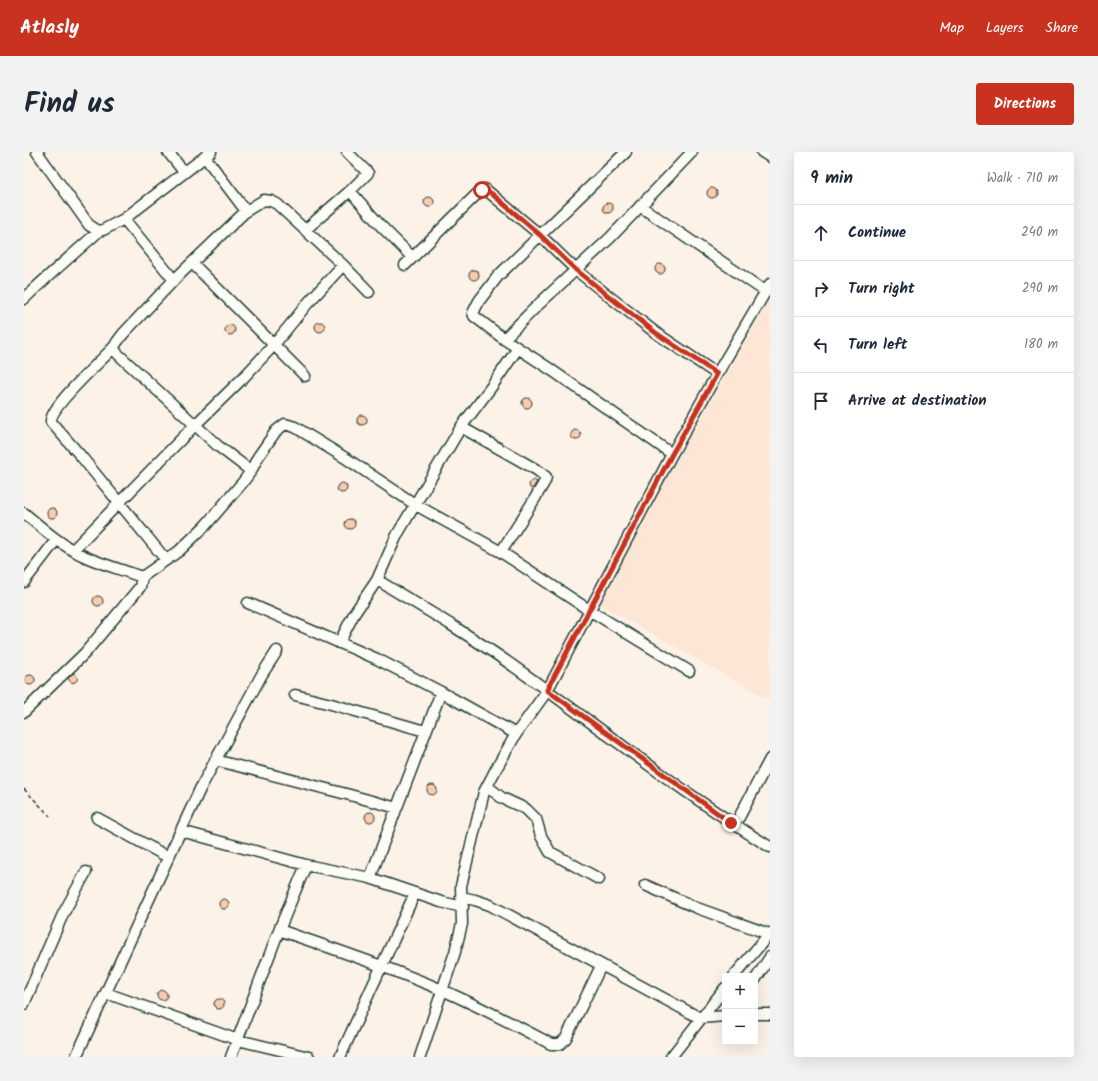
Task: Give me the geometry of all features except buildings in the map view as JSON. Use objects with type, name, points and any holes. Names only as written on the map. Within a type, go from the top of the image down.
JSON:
[{"type":"street","points":[[37,152],[89,225],[99,231]]},
{"type":"street","points":[[168,152],[184,172]]},
{"type":"street","points":[[306,230],[368,173],[347,152]]},
{"type":"street","points":[[626,152],[498,276],[473,310],[474,316],[504,339],[672,454]]},
{"type":"street","points":[[504,339],[610,238],[692,152]]},
{"type":"street","points":[[762,152],[770,157]]},
{"type":"street","points":[[24,299],[46,277],[99,231],[124,219],[208,155],[246,211]]},
{"type":"street","points":[[350,191],[380,224],[409,261],[467,203],[484,189],[492,194],[540,235],[576,270],[656,333],[717,374]]},
{"type":"street","points":[[166,560],[80,455],[50,422],[50,418],[61,401],[114,347],[123,334],[174,280],[210,244],[246,211],[264,200],[277,204],[343,265],[369,292]]},
{"type":"street","points":[[420,1057],[443,990],[462,924],[461,886],[484,792],[516,734],[547,690],[672,454],[768,288],[640,206]]},
{"type":"street","points":[[124,219],[174,280]]},
{"type":"street","points":[[192,263],[304,376]]},
{"type":"street","points":[[73,550],[195,425],[218,404],[273,346],[308,303],[343,265]]},
{"type":"street","points":[[114,347],[120,356],[224,452],[251,471]]},
{"type":"street","points":[[339,643],[354,614],[377,580],[397,536],[461,427],[518,348]]},
{"type":"street","points":[[24,712],[85,653],[140,587],[142,577],[179,551],[205,526],[251,471],[258,457],[276,431],[285,424],[290,425],[347,459],[416,505],[501,552],[589,610],[689,671]]},
{"type":"street","points":[[461,427],[537,470],[546,477],[534,500],[501,552]]},
{"type":"street","points":[[24,513],[56,540],[73,550],[86,557],[142,577]]},
{"type":"street","points":[[24,582],[56,540]]},
{"type":"street","points":[[377,580],[459,629],[547,690],[735,825],[770,847]]},
{"type":"street","points":[[248,603],[377,659],[441,692],[516,734]]},
{"type":"street","points":[[76,1057],[168,857],[215,760],[261,676],[277,651]]},
{"type":"street","points":[[370,878],[441,692]]},
{"type":"street","points":[[295,695],[425,731]]},
{"type":"street","points":[[735,825],[770,759]]},
{"type":"street","points":[[215,760],[350,794],[397,808]]},
{"type":"street","points":[[487,786],[502,798],[526,810],[536,818],[541,836],[550,852],[599,879]]},
{"type":"street","points":[[97,818],[168,857]]},
{"type":"street","points":[[181,831],[306,865],[370,878],[441,902],[462,902],[475,900],[490,905],[700,1018],[722,1016]]},
{"type":"street","points":[[232,1057],[279,930],[306,865]]},
{"type":"street","points":[[24,1004],[63,914],[86,872]]},
{"type":"street","points":[[645,885],[697,908],[770,934],[766,944],[737,973]]},
{"type":"street","points":[[340,1057],[415,893]]},
{"type":"street","points":[[279,930],[381,965],[443,990],[551,1044],[560,1044],[566,1038],[601,966]]},
{"type":"street","points":[[758,975],[770,957]]},
{"type":"street","points":[[671,1057],[722,992]]},
{"type":"street","points":[[106,993],[238,1040],[310,1057]]},
{"type":"street","points":[[758,1014],[770,1014]]},
{"type":"path","points":[[24,789],[50,816]]},
{"type":"shaded area","points":[[770,298],[770,700],[595,602]]},
{"type":"route","points":[[482,190],[488,190],[540,235],[576,270],[606,294],[656,333],[717,374],[672,454],[547,690],[731,823]]}]
